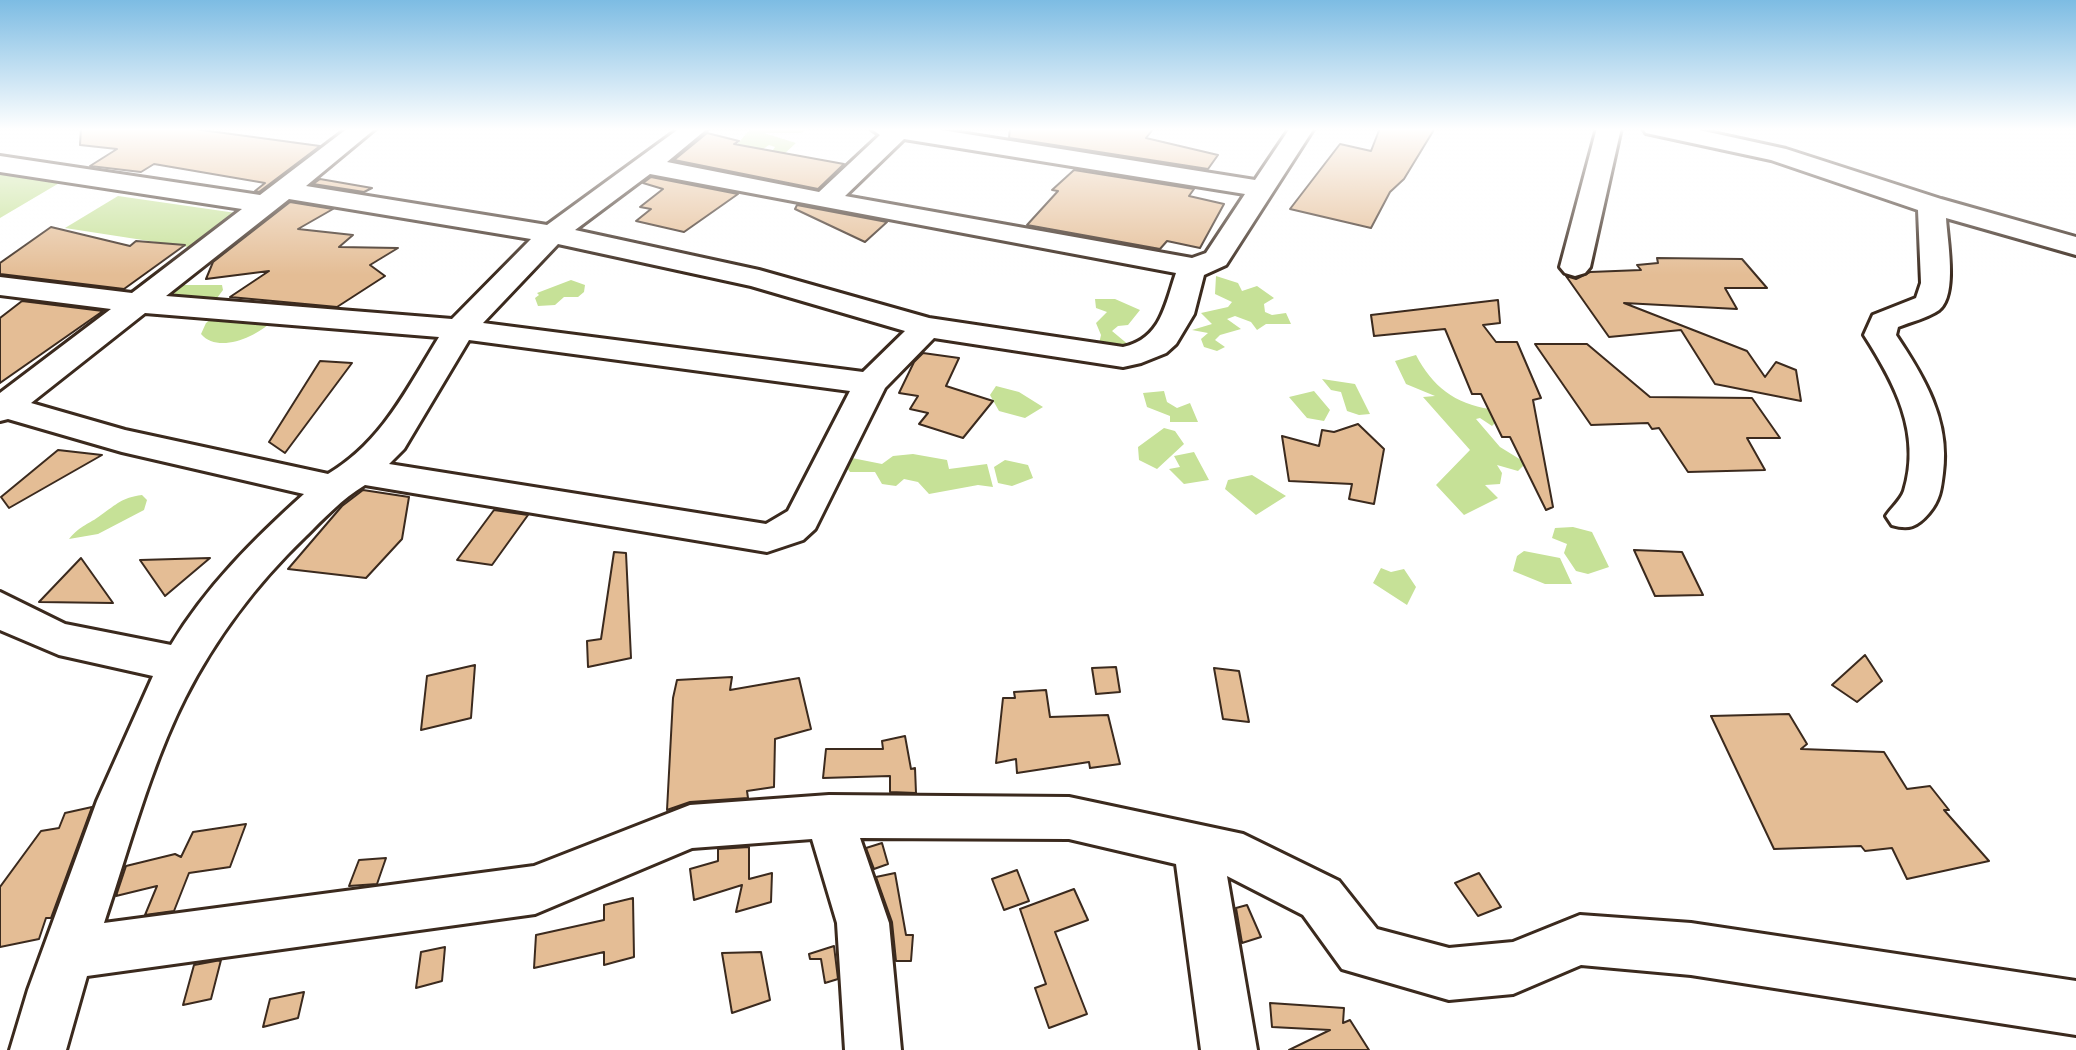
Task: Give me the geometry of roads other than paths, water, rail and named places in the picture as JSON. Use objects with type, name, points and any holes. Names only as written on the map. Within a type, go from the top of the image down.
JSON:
[{"type":"street","points":[[108,177],[552,234],[759,279],[927,327],[1123,357],[1143,355],[1170,336],[1192,267]]},
{"type":"street","points":[[2,407],[300,177]]},
{"type":"street","points":[[38,1050],[121,801],[163,697],[201,631],[267,550],[392,441],[460,329],[552,234],[629,177]]},
{"type":"street","points":[[705,177],[1192,267],[1205,266],[1216,259],[1271,177]]},
{"type":"street","points":[[825,201],[847,177]]},
{"type":"street","points":[[1188,177],[1263,189]]},
{"type":"street","points":[[1575,267],[1597,177]]},
{"type":"street","points":[[1846,177],[1931,205],[2076,246]]},
{"type":"street","points":[[1905,516],[1921,498],[1928,452],[1920,408],[1909,379],[1880,335],[1884,322],[1929,303],[1936,283],[1931,205]]},
{"type":"street","points":[[0,286],[139,303],[460,329],[871,383]]},
{"type":"street","points":[[2,407],[122,441],[346,480],[767,538],[779,536],[802,520],[871,383],[927,327]]},
{"type":"street","points":[[0,607],[6,614],[43,632],[84,645],[181,664]]},
{"type":"street","points":[[68,953],[535,890],[690,827],[829,816],[1069,818],[1243,857],[1321,898],[1361,951],[1449,974],[1513,968],[1580,940],[1691,949],[2076,1008]]},
{"type":"street","points":[[829,816],[863,923],[873,1050]]},
{"type":"street","points":[[1198,847],[1229,1050]]}]
